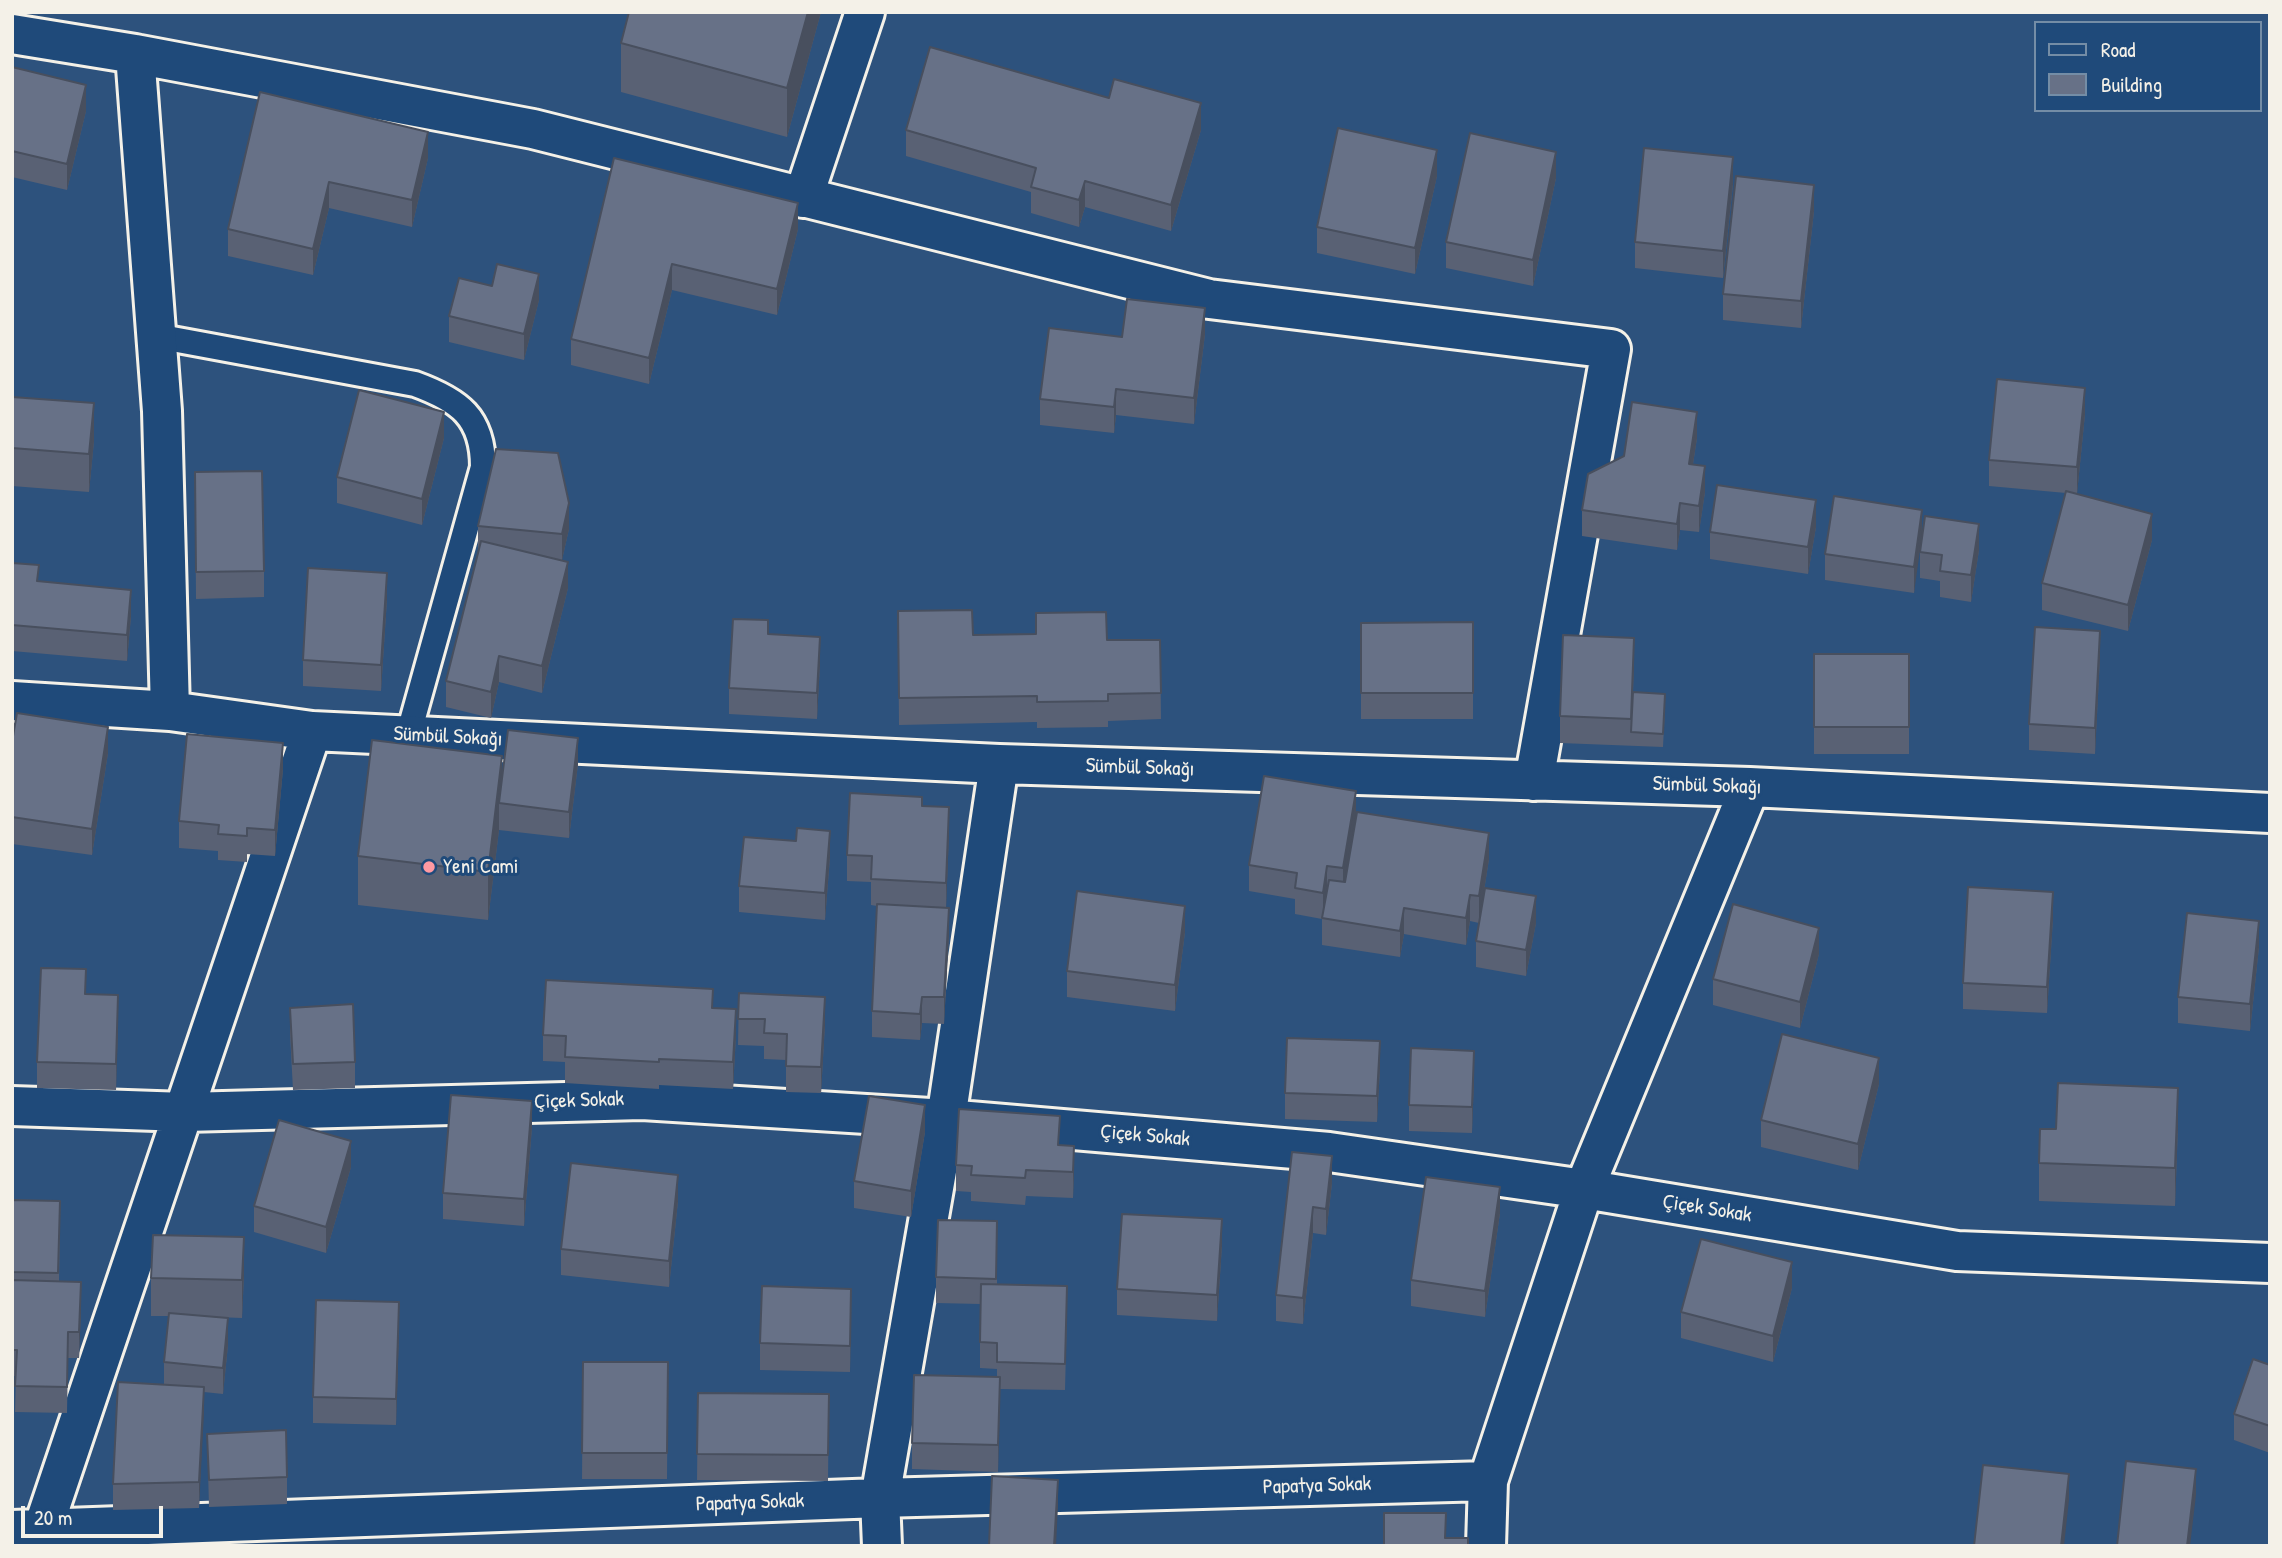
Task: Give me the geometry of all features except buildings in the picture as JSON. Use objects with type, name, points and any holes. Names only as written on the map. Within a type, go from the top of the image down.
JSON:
[{"type":"street","points":[[803,198],[865,12]]},
{"type":"street","points":[[12,34],[135,54],[533,129],[1209,299],[1611,349],[1534,781]]},
{"type":"street","points":[[135,54],[162,411],[170,711]]},
{"type":"street","name":"Sümbül Sokağı","points":[[12,701],[170,711],[312,731],[408,736],[999,764],[1750,787],[2270,813]]},
{"type":"street","points":[[31,1535],[185,1112],[312,731]]},
{"type":"street","points":[[882,1546],[880,1498],[946,1119],[999,764]]},
{"type":"street","points":[[1486,1546],[1488,1481],[1584,1189],[1750,787]]},
{"type":"street","name":"Çiçek Sokak","points":[[12,1106],[185,1112],[642,1100],[946,1119],[1329,1152],[1584,1189],[1957,1251],[2270,1263]]},
{"type":"street","name":"Papatya Sokak","points":[[31,1535],[880,1498],[1488,1481]]},
{"type":"lane","points":[[156,336],[415,384],[444,395],[470,417],[480,434],[483,467],[408,736]]},
{"type":"place","name":"Yeni Cami","points":[[429,867]]}]
